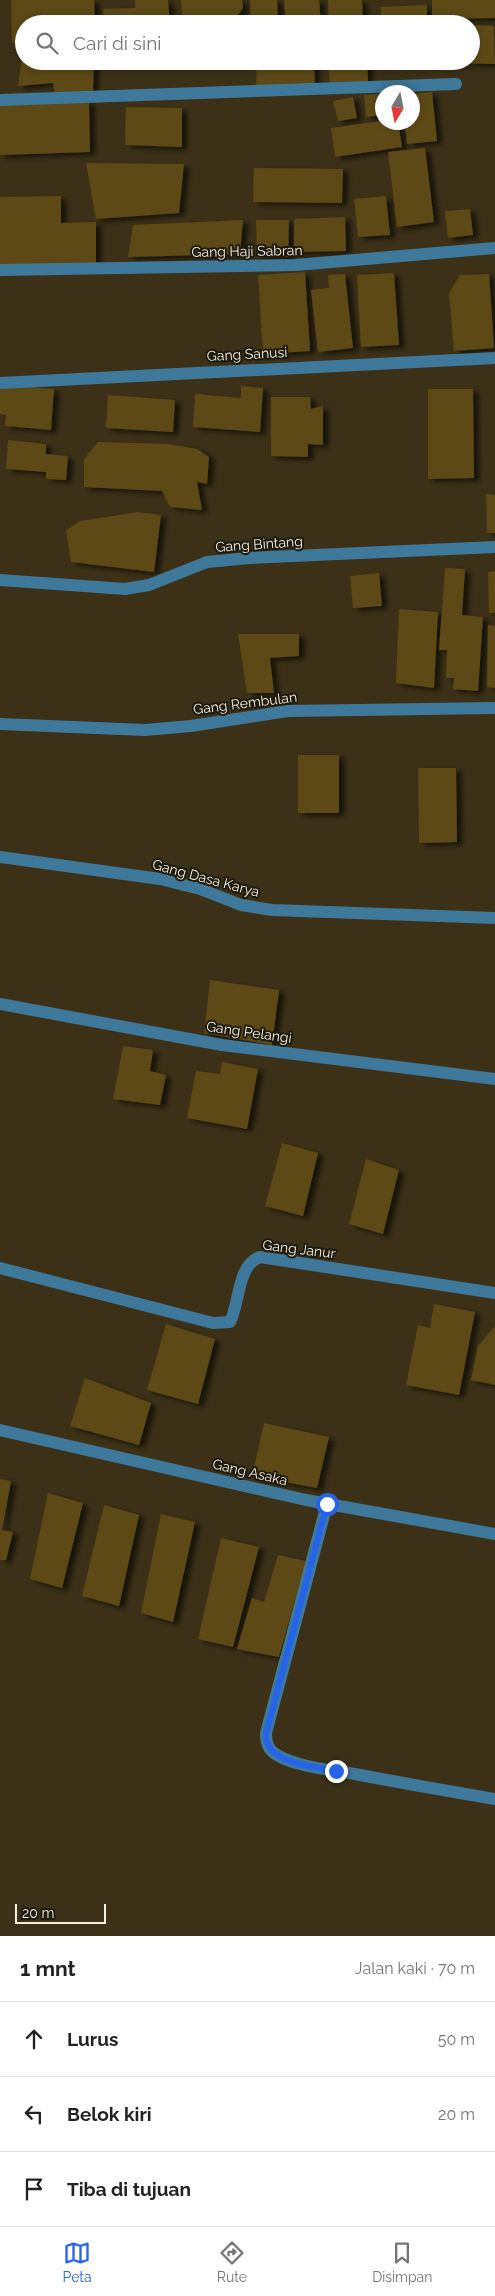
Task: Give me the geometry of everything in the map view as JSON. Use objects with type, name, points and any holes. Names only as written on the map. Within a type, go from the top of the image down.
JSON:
[{"type":"street","points":[[0,100],[456,84]]},
{"type":"street","name":"Gang Haji Sabran","points":[[0,270],[296,266],[495,248]]},
{"type":"street","name":"Gang Sanusi","points":[[0,383],[495,358]]},
{"type":"street","name":"Gang Bintang","points":[[0,580],[125,589],[149,586],[207,562],[495,547]]},
{"type":"street","name":"Gang Rembulan","points":[[0,724],[145,730],[191,726],[288,711],[495,708]]},
{"type":"street","name":"Gang Dasa Karya","points":[[0,856],[160,879],[200,889],[241,905],[272,910],[495,918]]},
{"type":"street","name":"Gang Pelangi","points":[[0,1004],[222,1045],[495,1079]]},
{"type":"street","name":"Gang Janur","points":[[0,1268],[213,1322],[230,1322],[234,1315],[246,1267],[253,1259],[260,1257],[495,1294]]},
{"type":"street","name":"Gang Asaka","points":[[0,1430],[327,1504],[495,1534]]},
{"type":"street","points":[[327,1504],[266,1733],[266,1742],[269,1748],[276,1755],[289,1760],[336,1771],[495,1799]]},
{"type":"building","points":[[11,0],[94,0],[95,15],[15,15],[15,43],[12,43]]},
{"type":"building","points":[[135,0],[168,0],[169,15],[103,15],[103,9],[135,8]]},
{"type":"building","points":[[181,0],[242,0],[243,8],[238,15],[182,15]]},
{"type":"building","points":[[250,0],[277,0],[278,15],[251,15]]},
{"type":"building","points":[[284,0],[319,0],[320,15],[285,15]]},
{"type":"building","points":[[328,0],[362,0],[363,15],[329,15]]},
{"type":"building","points":[[432,0],[495,0],[495,18],[480,18],[480,15],[432,15]]},
{"type":"building","points":[[427,5],[427,15],[381,15],[381,7]]},
{"type":"building","points":[[480,25],[494,26],[495,64],[480,64]]},
{"type":"building","points":[[20,70],[94,70],[93,93],[55,95],[53,83],[18,86]]},
{"type":"building","points":[[257,70],[314,70],[315,89],[256,88]]},
{"type":"building","points":[[329,70],[367,70],[368,82],[330,85]]},
{"type":"building","points":[[432,92],[437,141],[407,144],[406,130],[420,130],[420,93]]},
{"type":"building","points":[[375,94],[375,116],[366,117],[364,95]]},
{"type":"building","points":[[353,97],[357,118],[338,121],[333,101]]},
{"type":"building","points":[[89,101],[90,152],[0,155],[0,103]]},
{"type":"building","points":[[126,107],[182,108],[182,147],[125,145]]},
{"type":"building","points":[[375,122],[375,130],[399,130],[402,147],[335,157],[331,128]]},
{"type":"building","points":[[425,148],[434,222],[397,227],[388,152]]},
{"type":"building","points":[[86,163],[184,164],[179,213],[96,219]]},
{"type":"building","points":[[254,168],[343,169],[342,203],[253,202]]},
{"type":"building","points":[[61,196],[61,223],[96,222],[96,264],[0,264],[0,197]]},
{"type":"building","points":[[386,196],[390,235],[358,237],[354,199]]},
{"type":"building","points":[[470,209],[473,235],[448,238],[445,211]]},
{"type":"building","points":[[345,217],[346,251],[294,252],[294,219]]},
{"type":"building","points":[[243,220],[240,254],[128,257],[133,225]]},
{"type":"building","points":[[256,220],[289,220],[288,257],[257,256]]},
{"type":"building","points":[[305,272],[310,351],[263,354],[258,275]]},
{"type":"building","points":[[394,273],[399,345],[361,347],[357,275]]},
{"type":"building","points":[[345,274],[353,348],[318,352],[311,290],[329,288],[328,275]]},
{"type":"building","points":[[489,274],[494,348],[454,351],[449,293],[460,275]]},
{"type":"building","points":[[0,385],[54,389],[51,430],[5,426],[6,415],[0,414]]},
{"type":"building","points":[[241,386],[263,388],[260,432],[193,427],[195,394],[241,398]]},
{"type":"building","points":[[428,389],[473,389],[474,478],[428,479]]},
{"type":"building","points":[[108,395],[175,400],[173,432],[106,428]]},
{"type":"building","points":[[271,397],[310,397],[311,409],[323,406],[323,445],[308,444],[308,457],[271,456]]},
{"type":"building","points":[[8,440],[46,444],[46,454],[68,456],[66,480],[46,479],[46,472],[6,469]]},
{"type":"building","points":[[98,442],[169,444],[197,449],[209,457],[207,484],[197,482],[202,510],[170,507],[162,491],[84,487],[84,459]]},
{"type":"building","points":[[486,494],[495,495],[495,533],[487,533]]},
{"type":"building","points":[[138,512],[161,515],[154,572],[71,562],[66,530],[80,521]]},
{"type":"building","points":[[445,568],[465,569],[462,615],[483,617],[478,691],[453,689],[454,678],[446,678],[447,650],[439,650]]},
{"type":"building","points":[[495,571],[495,613],[489,613],[488,572]]},
{"type":"building","points":[[379,573],[382,606],[353,608],[350,576]]},
{"type":"building","points":[[399,609],[438,612],[434,688],[396,683]]},
{"type":"building","points":[[488,625],[495,626],[495,688],[487,687]]},
{"type":"building","points":[[238,634],[299,634],[299,656],[270,658],[274,693],[247,693]]},
{"type":"building","points":[[298,755],[339,755],[339,813],[298,813]]},
{"type":"building","points":[[418,768],[456,768],[457,842],[419,843]]},
{"type":"building","points":[[210,980],[279,990],[272,1045],[204,1033]]},
{"type":"building","points":[[123,1046],[153,1050],[150,1071],[166,1075],[160,1105],[113,1099]]},
{"type":"building","points":[[222,1062],[258,1069],[247,1129],[187,1118],[196,1071],[220,1074]]},
{"type":"building","points":[[282,1143],[318,1153],[303,1216],[265,1206]]},
{"type":"building","points":[[366,1159],[399,1170],[383,1234],[349,1224]]},
{"type":"building","points":[[434,1304],[475,1312],[459,1395],[406,1385],[418,1325],[430,1328]]},
{"type":"building","points":[[166,1324],[215,1339],[198,1404],[147,1390]]},
{"type":"building","points":[[495,1326],[495,1385],[471,1380],[478,1346]]},
{"type":"building","points":[[85,1378],[151,1403],[139,1445],[70,1426]]},
{"type":"building","points":[[264,1423],[329,1437],[317,1488],[252,1476]]},
{"type":"building","points":[[0,1479],[11,1481],[2,1530],[13,1532],[6,1560],[0,1560]]},
{"type":"building","points":[[48,1493],[83,1503],[62,1588],[30,1579]]},
{"type":"building","points":[[104,1505],[139,1515],[119,1606],[82,1596]]},
{"type":"building","points":[[161,1514],[195,1522],[173,1622],[141,1613]]},
{"type":"building","points":[[221,1538],[259,1547],[233,1647],[198,1639]]},
{"type":"building","points":[[278,1555],[306,1561],[279,1657],[237,1649],[252,1598],[264,1602]]},
{"type":"route","points":[[327,1504],[266,1733],[266,1742],[276,1755],[336,1771]]}]
